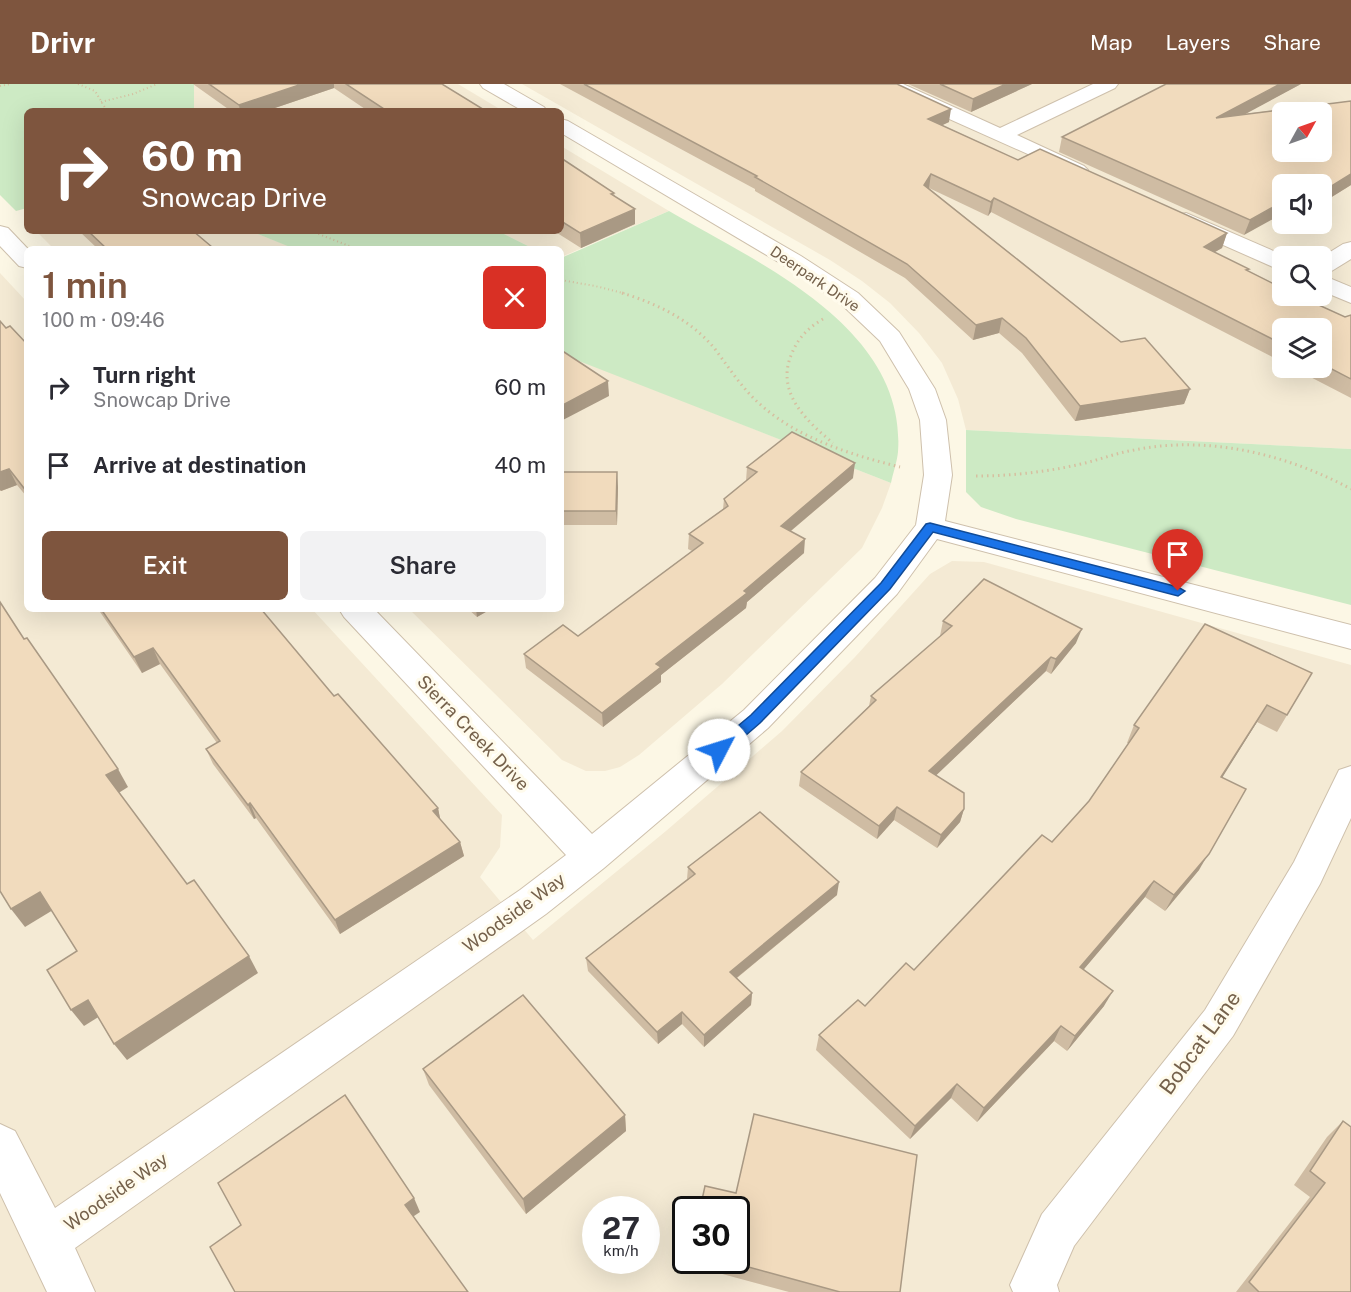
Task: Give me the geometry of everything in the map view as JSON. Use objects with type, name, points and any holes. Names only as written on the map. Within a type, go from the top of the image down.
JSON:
[{"type":"street","points":[[490,84],[532,108]]},
{"type":"street","points":[[887,84],[1099,180]]},
{"type":"street","points":[[1001,135],[1108,84]]},
{"type":"street","name":"Deerpark Drive","points":[[564,127],[793,261],[849,298],[890,337],[922,389],[933,420],[938,475],[930,527]]},
{"type":"street","points":[[1164,210],[1272,259]]},
{"type":"street","points":[[0,233],[24,258]]},
{"type":"street","points":[[1332,261],[1351,249]]},
{"type":"street","points":[[1332,287],[1351,296]]},
{"type":"street","points":[[930,527],[1351,637]]},
{"type":"street","name":"Woodside Way","points":[[48,1240],[532,902],[591,857],[756,719],[886,586],[930,527]]},
{"type":"street","name":"Sierra Creek Drive","points":[[358,612],[591,857]]},
{"type":"street","name":"Bobcat Lane","points":[[1036,1292],[1033,1285],[1058,1230],[1219,1023],[1307,873],[1351,780]]},
{"type":"street","points":[[0,1146],[72,1292]]},
{"type":"path","points":[[0,86],[10,84]]},
{"type":"path","points":[[78,84],[95,91],[105,108]]},
{"type":"path","points":[[101,102],[134,94],[157,84]]},
{"type":"path","points":[[319,234],[349,246]]},
{"type":"path","points":[[564,280],[583,282],[607,289],[665,310],[697,330],[760,405],[784,423],[839,447],[889,464],[938,475],[1000,477],[1081,464],[1144,447],[1187,445],[1219,447],[1276,459],[1311,470],[1351,489]]},
{"type":"path","points":[[830,315],[805,331],[787,361],[784,377],[789,391],[805,418],[839,447]]},
{"type":"shaded area","points":[[194,84],[458,84],[498,108],[194,108]]},
{"type":"shaded area","points":[[522,84],[1351,84],[1351,449],[966,430],[958,399],[942,363],[919,333],[890,303],[830,260]]},
{"type":"shaded area","points":[[564,148],[669,211],[564,256],[564,246],[528,246],[504,234],[564,234]]},
{"type":"shaded area","points":[[39,234],[258,234],[288,246],[51,246]]},
{"type":"shaded area","points":[[0,273],[24,299],[24,612],[315,612],[502,815],[500,847],[480,877],[533,940],[666,831],[782,731],[855,657],[930,574],[952,561],[984,562],[1351,665],[1351,1292],[0,1292]]},
{"type":"shaded area","points":[[564,354],[891,483],[882,508],[862,548],[722,684],[639,755],[620,767],[605,771],[586,771],[562,760],[412,612],[564,612]]},
{"type":"green space","points":[[0,84],[194,84],[194,108],[24,108],[24,209],[16,211],[0,195]]},
{"type":"green space","points":[[669,211],[783,277],[820,304],[853,335],[879,369],[894,408],[898,452],[891,483],[564,355],[564,257]]},
{"type":"green space","points":[[258,234],[504,234],[528,246],[288,246]]},
{"type":"green space","points":[[966,430],[1351,449],[1351,605],[1016,519],[981,507],[966,492]]},
{"type":"building","points":[[209,84],[302,84],[239,105]]},
{"type":"building","points":[[346,84],[442,84],[481,108],[382,108]]},
{"type":"building","points":[[584,84],[897,84],[951,109],[928,119],[1018,160],[1040,149],[1227,233],[1204,247],[1272,283],[1272,306],[1321,306],[1345,317],[1351,315],[1351,379],[1332,369],[1332,318],[1272,318],[1272,339],[994,198],[991,202],[931,174],[924,185],[1121,342],[1145,338],[1190,389],[1080,406],[1026,338],[1002,318],[976,325],[907,264],[755,177],[757,176]]},
{"type":"building","points":[[940,84],[1006,84],[973,99]]},
{"type":"building","points":[[1166,84],[1280,84],[1216,118],[1272,111],[1272,162],[1332,162],[1332,103],[1351,101],[1351,174],[1332,186],[1332,174],[1272,174],[1272,208],[1250,220],[1062,137]]},
{"type":"building","points":[[564,160],[635,209],[580,233],[564,223]]},
{"type":"building","points":[[91,234],[197,234],[211,246],[104,246]]},
{"type":"building","points":[[0,321],[6,328],[10,326],[24,341],[24,488],[9,469],[0,472]]},
{"type":"building","points":[[564,352],[608,381],[564,404]]},
{"type":"building","points":[[792,432],[855,463],[781,526],[805,539],[744,591],[747,593],[656,664],[661,667],[602,713],[524,654],[563,625],[578,636],[703,543],[689,534],[728,506],[724,499],[757,472],[747,467]]},
{"type":"building","points":[[564,472],[617,472],[616,511],[564,511]]},
{"type":"building","points":[[984,579],[1082,629],[1056,659],[1051,657],[929,771],[964,793],[964,809],[941,835],[897,807],[879,826],[801,772],[876,700],[871,696],[952,626],[943,621]]},
{"type":"building","points":[[0,602],[118,769],[106,775],[187,884],[194,880],[249,956],[114,1044],[88,1000],[71,1010],[47,970],[77,951],[40,892],[11,909],[0,891]]},
{"type":"building","points":[[103,612],[264,612],[334,696],[338,694],[438,808],[433,811],[460,842],[335,920],[250,803],[248,805],[206,749],[220,741],[153,648],[134,657]]},
{"type":"building","points":[[1205,624],[1312,673],[1287,715],[1267,705],[1221,777],[1246,789],[1209,854],[1174,895],[1154,881],[1080,967],[1113,991],[1075,1036],[1061,1026],[984,1108],[957,1084],[915,1126],[819,1035],[858,1000],[865,1006],[906,963],[914,970],[1042,835],[1052,842],[1089,801],[1139,728],[1134,725]]},
{"type":"building","points":[[760,812],[839,882],[730,972],[752,993],[704,1035],[682,1012],[657,1032],[586,958],[695,874],[688,867]]},
{"type":"building","points":[[523,995],[625,1115],[523,1199],[423,1069]]},
{"type":"building","points":[[345,1095],[414,1198],[405,1205],[468,1292],[235,1292],[210,1247],[241,1225],[218,1183]]},
{"type":"building","points":[[754,1114],[917,1155],[900,1292],[840,1292],[750,1267],[750,1196],[703,1196],[705,1186],[736,1193]]},
{"type":"building","points":[[1343,1121],[1351,1127],[1351,1292],[1259,1292],[1249,1282],[1325,1183],[1310,1171]]},
{"type":"route","points":[[719,750],[756,719],[886,586],[930,527],[1178,591]]}]
